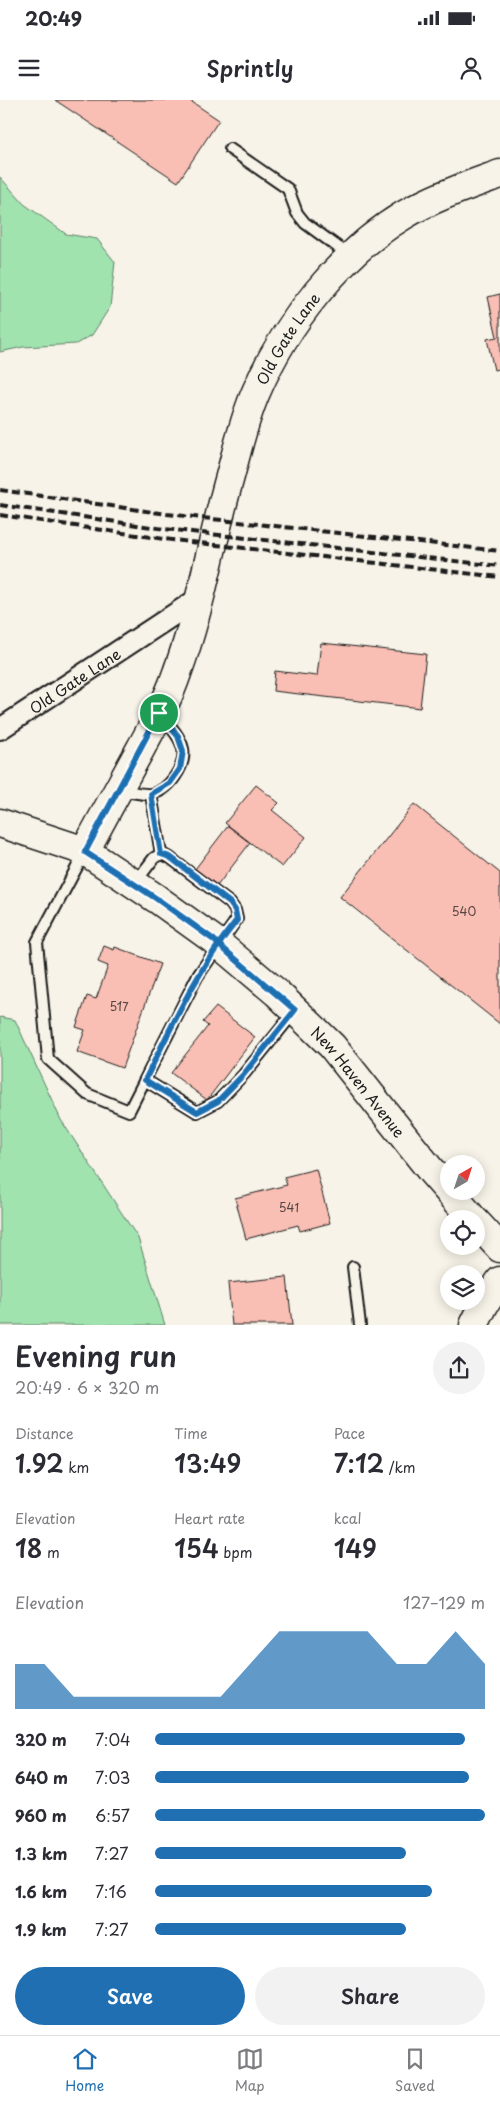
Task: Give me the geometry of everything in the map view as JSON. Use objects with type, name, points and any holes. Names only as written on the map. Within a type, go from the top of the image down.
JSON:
[{"type":"main road","name":"Old Gate Lane","points":[[85,852],[159,713],[178,671],[200,598],[229,480],[255,393],[272,358],[297,316],[351,256],[369,239],[404,215],[450,191],[500,174]]},
{"type":"main road","name":"New Haven Avenue","points":[[0,822],[85,852],[134,884],[218,944],[295,1010],[332,1046],[432,1172],[465,1210]]},
{"type":"main road","points":[[485,1232],[500,1248]]},
{"type":"main road","points":[[474,1325],[484,1305],[500,1281]]},
{"type":"street","name":"Old Gate Lane","points":[[0,728],[200,598]]},
{"type":"lane","points":[[230,149],[288,189],[297,213],[305,223],[351,256]]},
{"type":"lane","points":[[118,789],[151,794],[170,783],[180,769],[183,751],[178,736],[159,713]]},
{"type":"lane","points":[[151,794],[161,854]]},
{"type":"lane","points":[[85,852],[37,942],[48,1059],[87,1094],[129,1112],[197,977],[218,944],[237,920],[235,910],[230,903],[170,857],[161,854],[154,858],[134,884]]},
{"type":"lane","points":[[145,1080],[197,1112],[218,1101],[244,1074],[295,1010]]},
{"type":"lane","points":[[352,1267],[360,1325]]},
{"type":"green space","points":[[0,177],[24,204],[66,234],[97,239],[115,262],[110,307],[92,335],[76,344],[23,347],[0,352]]},
{"type":"green space","points":[[0,1017],[15,1020],[61,1120],[138,1238],[165,1325],[0,1325]]},
{"type":"building","points":[[55,100],[189,100],[219,120],[178,182]]},
{"type":"building","points":[[500,294],[500,369],[494,370],[487,339],[497,337],[488,297]]},
{"type":"building","points":[[321,643],[426,654],[420,708],[273,691],[275,671],[317,676]]},
{"type":"building","points":[[256,785],[279,803],[272,810],[306,837],[282,867],[225,823]]},
{"type":"building","points":[[414,804],[500,873],[500,1024],[340,897]]},
{"type":"building","points":[[228,826],[250,843],[217,886],[195,869]]},
{"type":"building","points":[[104,946],[114,950],[115,947],[160,964],[122,1068],[77,1052],[85,1030],[76,1027],[87,996],[96,999],[108,966],[98,962]]},
{"type":"building","points":[[216,1007],[255,1037],[207,1100],[171,1073],[208,1026],[203,1022]]},
{"type":"building","points":[[316,1169],[330,1223],[300,1231],[298,1225],[246,1239],[235,1198],[287,1185],[284,1177]]},
{"type":"building","points":[[287,1277],[292,1325],[232,1325],[228,1283]]},
{"type":"railway","points":[[0,490],[167,514],[500,551]]},
{"type":"railway","points":[[0,505],[165,529],[500,566]]},
{"type":"railway","points":[[0,515],[164,539],[500,577]]},
{"type":"route","points":[[159,713],[85,852],[157,899],[214,940],[218,944],[277,993],[295,1010],[244,1074],[218,1101],[197,1112],[145,1080],[197,977],[218,944],[237,920],[235,910],[230,903],[170,857],[161,854],[151,794],[170,783],[180,769],[183,751],[178,736],[159,713]]}]
